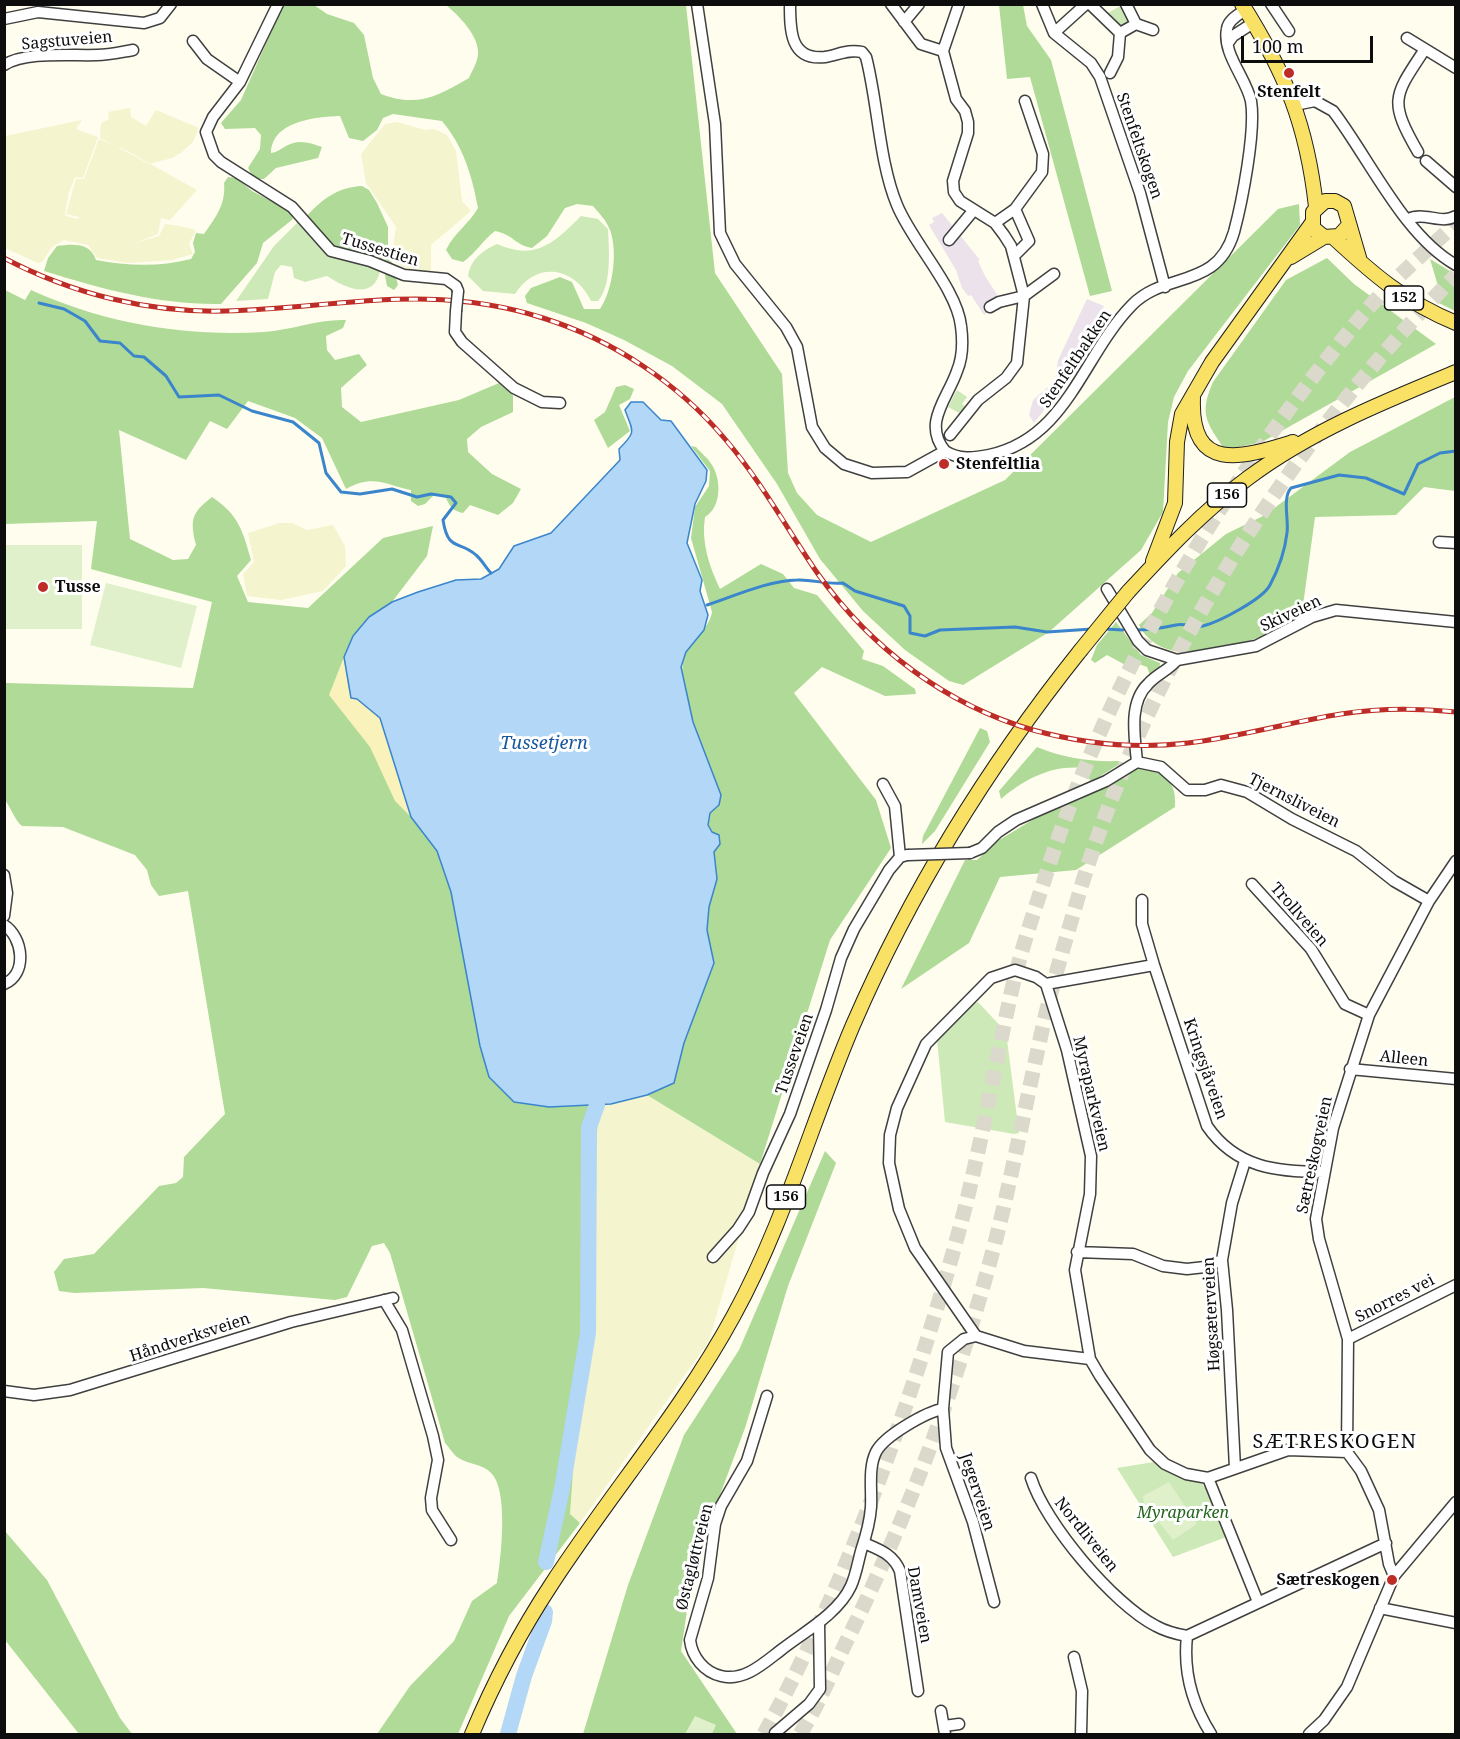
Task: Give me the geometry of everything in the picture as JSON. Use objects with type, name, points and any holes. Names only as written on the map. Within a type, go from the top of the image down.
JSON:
[{"type":"main road","points":[[1244,7],[1276,62],[1295,105],[1311,162],[1316,207],[1312,223]]},
{"type":"main road","points":[[1311,162],[1330,200],[1344,206],[1349,216],[1348,226],[1360,261]]},
{"type":"main road","points":[[1316,207],[1330,200]]},
{"type":"main road","name":"152","points":[[1312,223],[1316,232],[1329,238],[1360,261],[1399,294],[1455,323]]},
{"type":"main road","name":"156","points":[[1150,569],[1175,503],[1179,428],[1182,414],[1226,342],[1289,258],[1312,223]]},
{"type":"main road","points":[[1329,238],[1343,234],[1348,226]]},
{"type":"main road","name":"156","points":[[1289,258],[1329,238]]},
{"type":"main road","name":"156","points":[[1194,393],[1193,414],[1197,432],[1208,447],[1228,456],[1246,456],[1315,435],[1455,372]]},
{"type":"main road","name":"156","points":[[472,1734],[507,1659],[534,1611],[679,1405],[735,1314],[764,1252],[852,1028],[909,907],[986,781],[1040,702],[1128,592],[1231,492],[1315,435]]},
{"type":"street","name":"Sagstuveien","points":[[4,19],[38,12],[144,23],[160,18],[171,4]]},
{"type":"street","name":"Tussestien","points":[[278,4],[240,82],[213,117],[206,132],[214,155],[221,162],[292,207],[331,251],[370,261],[404,275],[446,279],[456,286],[458,291],[455,332],[462,342],[514,388],[542,402],[560,402]]},
{"type":"street","points":[[697,4],[715,124],[720,233],[735,264],[786,327],[797,347],[812,427],[825,448],[844,464],[872,473],[907,472],[945,451],[938,439],[936,421],[961,357],[961,325],[958,311],[897,205],[866,57],[862,52],[850,50],[825,57],[812,57],[801,53],[795,46],[790,33],[790,4]]},
{"type":"street","points":[[891,4],[921,44],[943,51]]},
{"type":"street","points":[[904,22],[919,4]]},
{"type":"street","points":[[950,435],[978,400],[1006,378],[1017,363],[1024,296],[1011,246],[995,223],[973,211],[960,201],[954,192],[953,182],[968,133],[968,122],[965,111],[956,99],[943,51],[958,4]]},
{"type":"street","name":"Stenfeltskogen","points":[[1042,4],[1054,33],[1091,63],[1100,77],[1140,193],[1165,286]]},
{"type":"street","points":[[1054,33],[1088,4],[1120,33],[1136,24]]},
{"type":"street","points":[[1126,4],[1136,24],[1152,30]]},
{"type":"street","points":[[1271,4],[1289,31]]},
{"type":"street","points":[[1228,43],[1226,31],[1228,24],[1244,7]]},
{"type":"street","points":[[1228,43],[1233,36],[1253,23]]},
{"type":"street","name":"Stenfeltskogen","points":[[1110,73],[1118,57],[1120,33]]},
{"type":"street","points":[[1407,38],[1455,68]]},
{"type":"street","points":[[193,41],[207,59],[240,82]]},
{"type":"street","name":"Stenfeltbakken","points":[[945,451],[968,458],[993,454],[1020,443],[1041,430],[1058,413],[1132,305],[1151,292],[1189,280],[1209,270],[1224,252],[1233,234],[1251,129],[1252,110],[1248,92],[1228,43]]},
{"type":"street","points":[[1418,152],[1400,115],[1397,102],[1403,83],[1425,49]]},
{"type":"street","name":"Sagstuveien","points":[[4,65],[10,61],[39,56],[98,55],[134,50]]},
{"type":"street","points":[[995,223],[1015,209],[1042,172],[1043,154],[1025,101]]},
{"type":"street","points":[[1295,105],[1319,102],[1333,111],[1408,219],[1443,257],[1455,265]]},
{"type":"street","points":[[1426,160],[1455,187]]},
{"type":"street","points":[[1014,256],[1029,241],[1015,209]]},
{"type":"street","points":[[949,240],[973,211]]},
{"type":"street","points":[[1408,219],[1417,215],[1443,220],[1455,216]]},
{"type":"street","points":[[1443,257],[1455,254]]},
{"type":"street","points":[[990,307],[1008,298],[1024,296],[1054,274]]},
{"type":"street","points":[[1439,542],[1455,543]]},
{"type":"street","name":"Skiveien","points":[[1107,589],[1138,641],[1147,650],[1177,660],[1256,646],[1312,617],[1336,610],[1455,622]]},
{"type":"street","points":[[883,784],[895,806],[904,856],[970,853],[982,848],[998,832],[1016,820],[1106,781],[1137,762],[1134,724],[1138,699],[1146,686],[1170,669],[1177,660]]},
{"type":"street","name":"Tjernsliveien","points":[[1137,762],[1161,767],[1179,786],[1187,790],[1205,790],[1221,785],[1247,792],[1292,819],[1356,851],[1394,881],[1429,901]]},
{"type":"street","name":"Tusseveien","points":[[713,1257],[738,1229],[749,1212],[794,1103],[841,958],[859,921],[889,870],[904,856]]},
{"type":"street","name":"Sætreskogveien","points":[[1347,1452],[1348,1340],[1316,1219],[1324,1172],[1350,1069],[1368,1015],[1429,901],[1455,861]]},
{"type":"street","points":[[4,875],[7,893],[4,916]]},
{"type":"street","name":"Trollveien","points":[[1252,884],[1311,949],[1345,1004],[1368,1015]]},
{"type":"street","name":"Kringsjåveien","points":[[1142,900],[1142,924],[1208,1126],[1223,1146],[1245,1161],[1295,1172],[1324,1172]]},
{"type":"street","points":[[4,925],[16,937],[20,964],[17,974],[4,984]]},
{"type":"street","points":[[1090,1359],[1024,1351],[976,1336],[928,1269],[908,1232],[891,1178],[888,1152],[890,1135],[897,1108],[926,1044],[991,978],[1005,971],[1025,972],[1046,984],[1154,965]]},
{"type":"street","name":"Myraparkveien","points":[[1046,984],[1070,1061],[1090,1156],[1090,1194],[1077,1252],[1078,1294],[1090,1359],[1150,1450],[1166,1464],[1186,1474],[1208,1478]]},
{"type":"street","name":"Alleen","points":[[1350,1069],[1455,1079]]},
{"type":"street","name":"Høgsæterveien","points":[[1236,1468],[1222,1260],[1232,1203],[1245,1161]]},
{"type":"street","points":[[1077,1252],[1133,1254],[1163,1266],[1186,1269],[1204,1267],[1222,1260]]},
{"type":"street","name":"Snorres vei","points":[[1348,1340],[1455,1285]]},
{"type":"street","name":"Håndverksveien","points":[[4,1392],[34,1395],[87,1386],[291,1322],[388,1299],[402,1330],[433,1436],[438,1460],[431,1498],[432,1510],[451,1540]]},
{"type":"street","name":"Jegerveien","points":[[976,1336],[964,1339],[948,1352],[943,1409],[950,1464],[973,1522],[994,1602]]},
{"type":"street","name":"Østagløttveien","points":[[767,1396],[747,1461],[721,1506],[715,1524],[708,1578],[692,1630],[691,1648],[700,1663],[708,1671],[729,1678],[737,1677],[762,1665],[819,1622],[850,1586],[869,1524],[872,1467],[876,1452],[884,1443],[921,1416],[943,1409]]},
{"type":"street","points":[[1258,1602],[1208,1478],[1288,1450],[1347,1452],[1361,1471],[1379,1510],[1394,1576]]},
{"type":"street","name":"Nordliveien","points":[[1031,1478],[1044,1509],[1092,1571],[1154,1626],[1187,1636]]},
{"type":"street","points":[[1311,1734],[1324,1720],[1347,1687],[1394,1576],[1455,1502]]},
{"type":"street","name":"Damveien","points":[[864,1543],[886,1552],[895,1560],[900,1571],[918,1690]]},
{"type":"street","points":[[1210,1734],[1192,1697],[1185,1671],[1187,1636],[1386,1543]]},
{"type":"street","points":[[1380,1608],[1455,1623]]},
{"type":"street","points":[[775,1733],[809,1704],[820,1689],[819,1622]]},
{"type":"street","points":[[1074,1657],[1082,1691],[1081,1734]]},
{"type":"street","points":[[941,1711],[945,1730],[959,1724]]},
{"type":"shaded area","points":[[942,213],[980,260],[978,261],[985,276],[1002,302],[984,315],[971,295],[968,296],[962,288],[956,270],[929,225],[934,222],[932,218]]},
{"type":"shaded area","points":[[1087,299],[1104,306],[1070,378],[1034,423],[1029,415],[1033,400],[1055,381],[1058,360]]},
{"type":"green space","points":[[283,5],[314,5],[327,14],[354,23],[364,35],[373,78],[381,94],[416,100],[437,95],[469,78],[476,64],[478,48],[472,33],[446,5],[686,5],[715,273],[782,374],[788,473],[797,493],[817,515],[871,542],[1005,480],[1278,209],[1299,204],[1300,225],[1188,371],[1174,397],[1168,422],[1163,512],[1141,550],[1049,632],[963,685],[949,681],[905,650],[863,611],[820,559],[777,484],[722,404],[672,366],[624,340],[586,323],[527,303],[525,296],[531,288],[560,277],[572,282],[584,309],[600,309],[611,281],[614,249],[608,226],[593,206],[577,204],[565,208],[547,236],[532,248],[495,231],[463,262],[452,259],[446,250],[478,208],[466,162],[456,140],[442,121],[393,114],[383,118],[377,130],[363,141],[349,138],[340,116],[307,120],[287,127],[273,142],[271,153],[292,143],[305,142],[322,147],[318,158],[276,168],[264,179],[254,179],[248,168],[260,149],[261,135],[255,128],[225,129],[221,123],[241,100]]},
{"type":"green space","points":[[999,5],[1023,5],[1027,26],[1051,60],[1112,291],[1090,296],[1030,77],[1007,79]]},
{"type":"green space","points":[[1122,5],[1132,22],[1121,28],[1106,14]]},
{"type":"green space","points":[[130,108],[131,117],[146,126],[156,110],[199,128],[193,142],[182,152],[172,158],[149,164],[100,138],[101,123],[109,119],[108,112]]},
{"type":"green space","points":[[82,120],[76,129],[98,137],[83,178],[75,177],[69,192],[65,213],[66,216],[77,219],[80,217],[66,214],[76,179],[84,179],[99,139],[127,151],[197,190],[170,220],[161,218],[158,234],[135,243],[159,236],[165,224],[179,226],[196,230],[189,244],[193,254],[172,260],[128,263],[97,258],[88,245],[64,240],[52,247],[42,262],[38,263],[5,248],[5,136]]},
{"type":"green space","points":[[397,122],[425,130],[434,129],[447,135],[456,151],[462,201],[471,211],[431,245],[431,273],[414,271],[398,264],[393,247],[396,227],[366,183],[361,154],[385,124]]},
{"type":"green space","points":[[228,177],[236,178],[252,191],[290,211],[293,219],[263,243],[257,263],[221,304],[176,302],[131,295],[44,271],[48,258],[57,246],[63,245],[85,247],[90,250],[96,260],[120,264],[144,265],[191,259],[195,252],[193,243],[196,233],[204,234],[216,216],[222,204],[224,183]]},
{"type":"green space","points":[[362,186],[369,190],[388,227],[388,248],[398,285],[394,290],[387,286],[383,264],[331,245],[306,217],[331,195],[345,189]]},
{"type":"green space","points":[[581,216],[598,219],[608,229],[608,277],[598,301],[591,301],[575,280],[554,272],[544,272],[533,276],[515,294],[483,291],[468,276],[475,260],[497,244],[523,251],[534,250],[553,241]]},
{"type":"green space","points":[[301,219],[334,257],[376,265],[380,271],[376,281],[365,289],[349,287],[327,276],[305,282],[294,278],[292,267],[281,265],[275,272],[268,299],[236,301],[274,246]]},
{"type":"green space","points":[[1327,258],[1354,284],[1436,344],[1262,442],[1225,450],[1207,418],[1206,402],[1213,382],[1286,280]]},
{"type":"green space","points":[[1430,259],[1455,274],[1455,311],[1439,303],[1436,297],[1438,286]]},
{"type":"green space","points":[[5,290],[25,300],[31,290],[87,311],[175,330],[264,332],[325,321],[346,320],[343,328],[326,336],[327,350],[335,360],[359,354],[367,365],[341,388],[342,407],[361,422],[459,400],[499,383],[513,395],[513,412],[481,427],[467,439],[468,452],[492,474],[521,489],[513,503],[498,515],[470,505],[463,513],[452,508],[446,498],[434,495],[425,504],[418,506],[411,501],[411,490],[378,482],[363,482],[346,489],[322,438],[295,418],[248,401],[227,429],[210,421],[186,460],[119,430],[130,539],[173,560],[188,559],[196,545],[193,529],[194,518],[200,508],[212,497],[234,517],[245,540],[251,560],[237,576],[248,602],[308,608],[383,538],[433,526],[427,556],[392,602],[369,617],[411,817],[437,851],[451,892],[549,1107],[599,1105],[570,1514],[580,1523],[509,1616],[458,1734],[377,1734],[410,1686],[454,1641],[472,1601],[497,1583],[502,1525],[500,1494],[497,1482],[491,1473],[483,1467],[457,1457],[445,1443],[390,1253],[384,1243],[372,1246],[347,1297],[335,1300],[203,1288],[74,1293],[59,1291],[54,1272],[64,1259],[94,1254],[159,1186],[176,1183],[183,1177],[184,1157],[225,1114],[188,891],[159,896],[151,885],[147,870],[135,855],[63,827],[22,826],[20,824],[5,800],[5,683],[193,688],[212,602],[91,569],[97,521],[5,524]]},
{"type":"green space","points":[[625,385],[634,389],[630,399],[619,405],[630,431],[608,448],[594,420],[605,412],[616,387]]},
{"type":"green space","points":[[957,390],[967,397],[962,404],[970,410],[965,416],[948,407]]},
{"type":"green space","points":[[1455,397],[1455,491],[1424,487],[1396,515],[1315,517],[1301,620],[1239,644],[1215,650],[1192,652],[1170,650],[1152,641],[1139,625],[1152,613],[1178,573],[1226,534],[1265,515],[1350,452]]},
{"type":"green space","points":[[691,446],[696,447],[709,460],[717,479],[717,501],[705,517],[704,536],[709,563],[720,589],[761,564],[783,574],[794,588],[817,595],[864,651],[862,659],[883,666],[915,689],[916,694],[885,696],[822,667],[794,693],[876,800],[891,848],[830,940],[760,1164],[647,1095],[674,1083],[684,1043],[714,963],[707,930],[709,907],[717,879],[712,832],[708,825],[710,812],[719,805],[721,795],[693,725],[683,686],[682,669],[688,648],[707,624],[712,612],[691,538],[695,507],[709,486],[710,471]]},
{"type":"green space","points":[[280,523],[292,523],[307,530],[333,525],[345,546],[346,566],[323,591],[281,600],[247,596],[243,574],[254,562],[248,533]]},
{"type":"green space","name":"Tusse","points":[[4,545],[82,545],[82,629],[5,629]]},
{"type":"green space","points":[[106,583],[197,606],[181,668],[90,645]]},
{"type":"green space","points":[[1116,622],[1141,655],[1160,663],[1159,671],[1150,675],[1147,667],[1139,664],[1131,668],[1107,655],[1095,663],[1091,660],[1097,645]]},
{"type":"green space","points":[[980,728],[987,731],[990,742],[935,831],[922,844],[923,836]]},
{"type":"green space","points":[[1037,747],[1077,758],[1119,761],[1118,765],[1091,782],[1083,768],[1049,771],[1019,785],[1001,799],[999,791]]},
{"type":"green space","points":[[1143,765],[1158,772],[1172,785],[1175,807],[1076,870],[1000,877],[969,943],[901,989],[965,860],[977,860],[996,842],[1053,808],[1097,791]]},
{"type":"green space","points":[[978,1002],[1006,1032],[1019,1133],[945,1122],[937,1039],[969,1006]]},
{"type":"green space","points":[[647,1095],[760,1164],[709,1341],[580,1523],[570,1514],[599,1105]]},
{"type":"green space","points":[[825,1151],[836,1163],[788,1286],[745,1428],[694,1564],[681,1651],[737,1734],[583,1734],[628,1585],[684,1435],[739,1350]]},
{"type":"green space","name":"Myraparken","points":[[1154,1462],[1179,1477],[1202,1484],[1211,1495],[1229,1536],[1173,1557],[1117,1468]]},
{"type":"green space","points":[[1169,1482],[1197,1524],[1173,1540],[1144,1503],[1143,1496]]},
{"type":"green space","points":[[4,1530],[47,1580],[120,1718],[132,1734],[79,1734],[5,1640]]},
{"type":"green space","points":[[695,1716],[716,1725],[712,1734],[685,1734]]},
{"type":"sand","points":[[344,657],[349,690],[380,718],[411,817],[395,801],[370,747],[329,695]]},
{"type":"water","name":"Tussetjern","points":[[631,402],[643,402],[661,420],[671,421],[707,470],[706,481],[695,504],[687,543],[702,580],[700,591],[708,615],[704,630],[686,652],[681,667],[693,722],[721,795],[719,805],[710,813],[708,825],[712,832],[719,835],[720,844],[714,852],[717,879],[709,907],[707,930],[714,963],[684,1043],[674,1083],[647,1095],[611,1104],[549,1107],[514,1102],[489,1077],[480,1046],[451,892],[437,851],[411,817],[380,718],[357,699],[351,698],[344,657],[353,636],[369,617],[392,602],[456,580],[481,579],[499,569],[514,546],[551,533],[620,460],[619,449],[632,431],[625,410]]},
{"type":"waterway","points":[[39,303],[64,309],[85,321],[100,341],[120,343],[134,356],[144,357],[166,376],[179,397],[219,395],[252,411],[293,422],[319,443],[326,473],[341,492],[360,494],[392,489],[417,497],[431,494],[451,497],[456,503],[443,520],[448,537],[455,544],[476,555],[491,573]]},
{"type":"waterway","points":[[1135,630],[1179,625],[1203,626],[1240,609],[1266,591],[1276,573],[1285,546],[1287,497],[1291,488],[1339,475],[1366,478],[1404,494],[1418,464],[1440,453],[1456,451]]},
{"type":"waterway","points":[[707,605],[762,586],[803,580],[843,583],[855,591],[904,606],[910,616],[910,633],[925,636],[940,630],[1015,627],[1047,632],[1092,629]]},
{"type":"waterway","points":[[1105,629],[1123,630]]},
{"type":"waterway","points":[[546,1562],[562,1489],[588,1333],[589,1127],[597,1105]]},
{"type":"waterway","points":[[508,1734],[545,1612]]},
{"type":"tunnel","points":[[764,1734],[795,1675],[850,1554],[898,1429],[939,1302],[965,1208],[1021,955],[1070,806],[1101,729],[1176,582],[1264,443],[1313,376],[1375,300],[1456,223]]},
{"type":"tunnel","points":[[800,1734],[820,1697],[895,1536],[952,1387],[997,1235],[1058,966],[1081,887],[1111,802],[1146,718],[1187,637],[1232,559],[1282,483],[1337,410],[1395,341],[1456,275]]},
{"type":"railway","points":[[4,258],[30,271],[84,291],[112,299],[168,309],[226,311],[384,300],[462,301],[502,307],[543,318],[594,338],[643,366],[687,400],[707,419],[750,471],[818,574],[839,601],[886,649],[941,689],[970,705],[1033,730],[1091,742],[1169,745],[1227,737],[1355,712],[1398,709],[1456,712]]},
{"type":"place","name":"Stenfelt","points":[[1289,73]]},
{"type":"place","name":"Stenfeltlia","points":[[944,464]]},
{"type":"place","name":"Tusse","points":[[43,587]]},
{"type":"place","name":"Sætreskogen","points":[[1392,1580]]},
{"type":"district","name":"SÆTRESKOGEN","points":[[1335,1442]]}]
